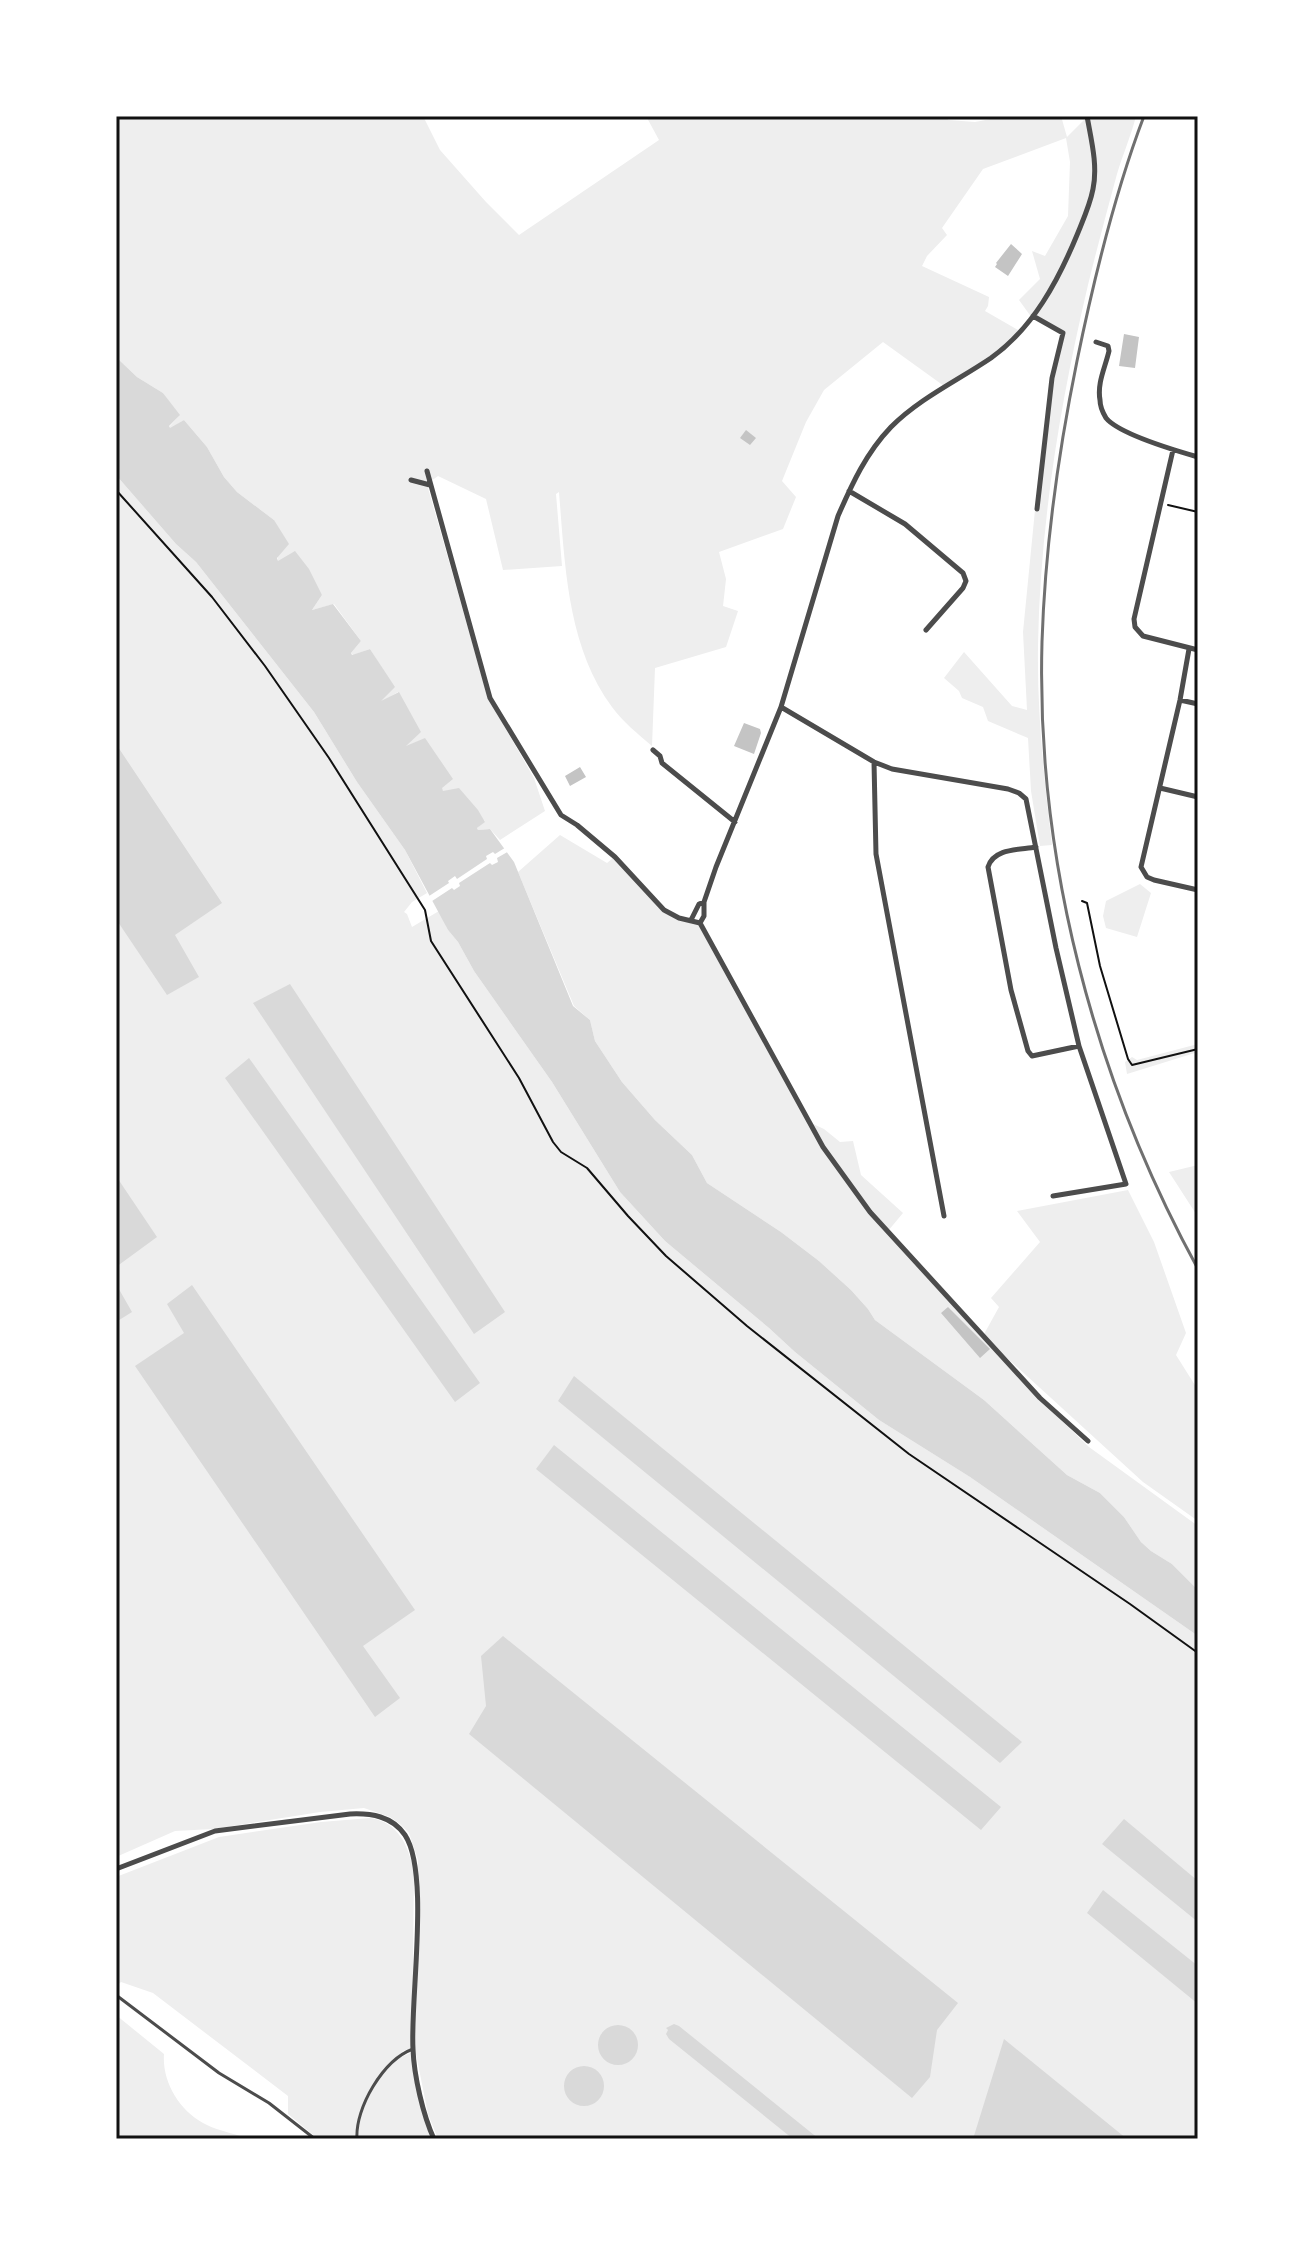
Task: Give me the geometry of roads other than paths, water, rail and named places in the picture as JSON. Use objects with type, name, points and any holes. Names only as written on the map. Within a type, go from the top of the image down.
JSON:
[{"type":"street","points":[[700,923],[704,916],[704,902],[781,707],[838,516],[849,491],[862,464],[891,427],[917,405],[993,357],[1033,316],[1059,278],[1094,187],[1094,157],[1087,116]]},
{"type":"street","points":[[1033,316],[1063,333],[1052,378],[1037,509]]},
{"type":"street","points":[[1096,342],[1108,346],[1109,351],[1099,387],[1105,417],[1115,425],[1173,450],[1198,457]]},
{"type":"street","points":[[1173,450],[1134,619],[1135,627],[1143,636],[1198,650]]},
{"type":"street","points":[[427,471],[490,698],[561,815],[615,857],[664,910],[679,918],[700,923],[816,1134],[870,1212],[1040,1398],[1088,1441]]},
{"type":"street","points":[[411,480],[430,485]]},
{"type":"street","points":[[849,491],[905,524],[963,573],[966,581],[963,588],[926,630]]},
{"type":"street","points":[[1189,649],[1141,867],[1150,878],[1198,890]]},
{"type":"street","points":[[1180,700],[1198,704]]},
{"type":"street","points":[[781,707],[874,762],[892,769],[1016,792],[1026,799],[1079,1046],[1126,1184],[1053,1196]]},
{"type":"street","points":[[653,750],[662,763],[735,822]]},
{"type":"street","points":[[874,762],[876,854],[944,1216]]},
{"type":"street","points":[[1160,788],[1198,797]]},
{"type":"street","points":[[1036,847],[998,854],[991,858],[988,867],[1011,990],[1030,1055],[1079,1046]]},
{"type":"street","points":[[691,920],[699,904],[704,902]]},
{"type":"street","points":[[116,1869],[215,1831],[359,1813],[381,1817],[397,1826],[412,1850],[416,1871],[413,2049],[421,2096],[434,2139]]},
{"type":"lane","points":[[116,1995],[219,2073],[269,2103],[315,2139]]},
{"type":"lane","points":[[357,2139],[359,2114],[376,2083],[394,2061],[413,2049]]},
{"type":"railway","points":[[1144,116],[1123,176],[1098,268],[1064,431],[1046,571],[1042,642],[1043,723],[1049,805],[1061,886],[1101,1044],[1161,1196],[1198,1269]]}]
